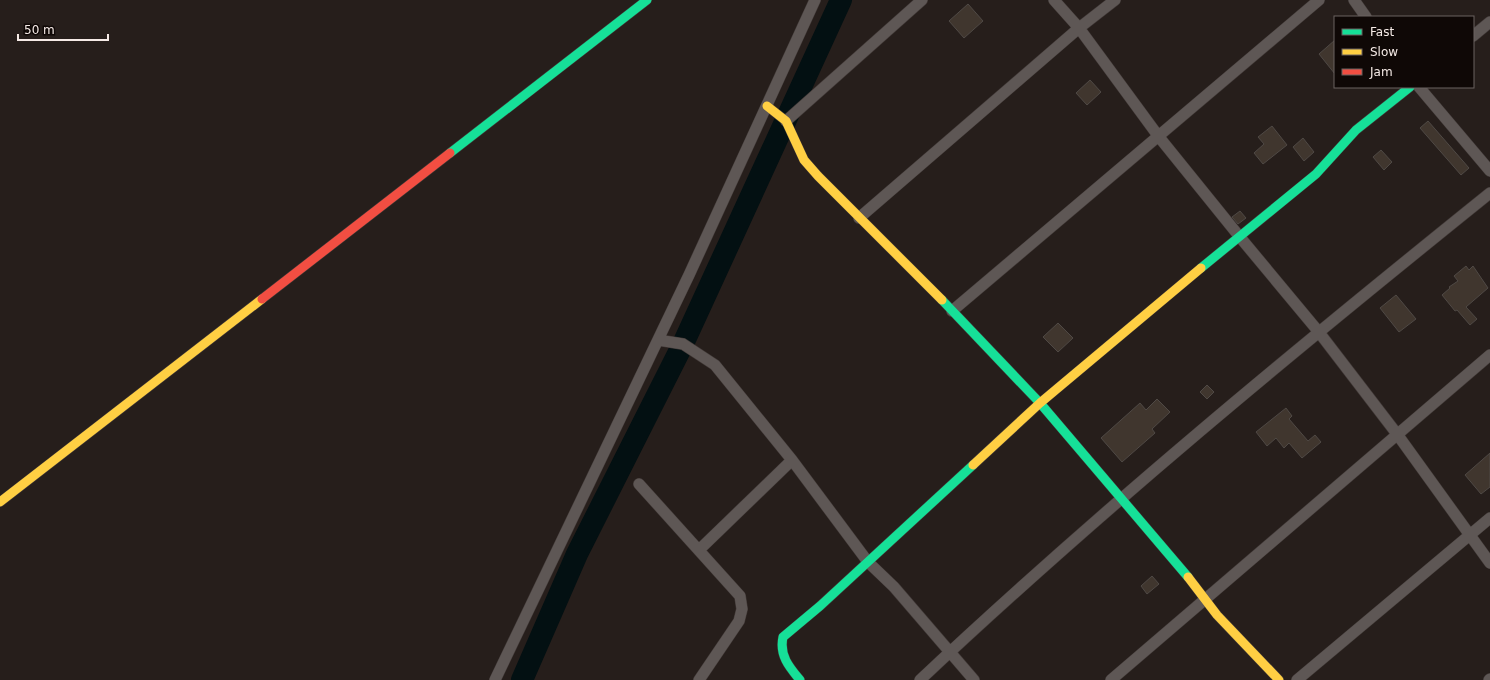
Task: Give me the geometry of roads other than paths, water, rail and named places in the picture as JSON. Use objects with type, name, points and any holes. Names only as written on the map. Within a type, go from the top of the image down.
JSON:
[{"type":"street","points":[[0,502],[647,0]]},
{"type":"street","points":[[495,680],[658,340],[815,0]]},
{"type":"street","points":[[786,120],[922,0]]},
{"type":"street","points":[[1054,0],[1079,28],[1159,136],[1318,331],[1397,434],[1469,536],[1490,563]]},
{"type":"street","points":[[859,218],[1079,28],[1115,0]]},
{"type":"street","points":[[952,311],[1320,0]]},
{"type":"street","points":[[1354,0],[1365,16]]},
{"type":"street","points":[[1474,35],[1490,22]]},
{"type":"street","points":[[800,680],[782,655],[781,644],[783,637],[868,562],[1040,403],[1239,236],[1316,174],[1356,130],[1409,88]]},
{"type":"street","points":[[1420,88],[1490,171]]},
{"type":"street","points":[[767,106],[786,120],[804,160],[1040,403],[1123,498],[1217,615],[1279,680]]},
{"type":"street","points":[[920,680],[1123,498],[1318,331],[1490,193]]},
{"type":"street","points":[[658,340],[683,344],[715,365],[792,460],[868,562],[894,587],[974,680]]},
{"type":"street","points":[[1111,680],[1490,355]]},
{"type":"street","points":[[699,550],[792,460]]},
{"type":"street","points":[[639,484],[740,596],[742,609],[738,621],[699,680]]},
{"type":"street","points":[[1297,680],[1490,518]]},
{"type":"waterway","points":[[522,680],[577,554],[683,344],[841,0]]}]
